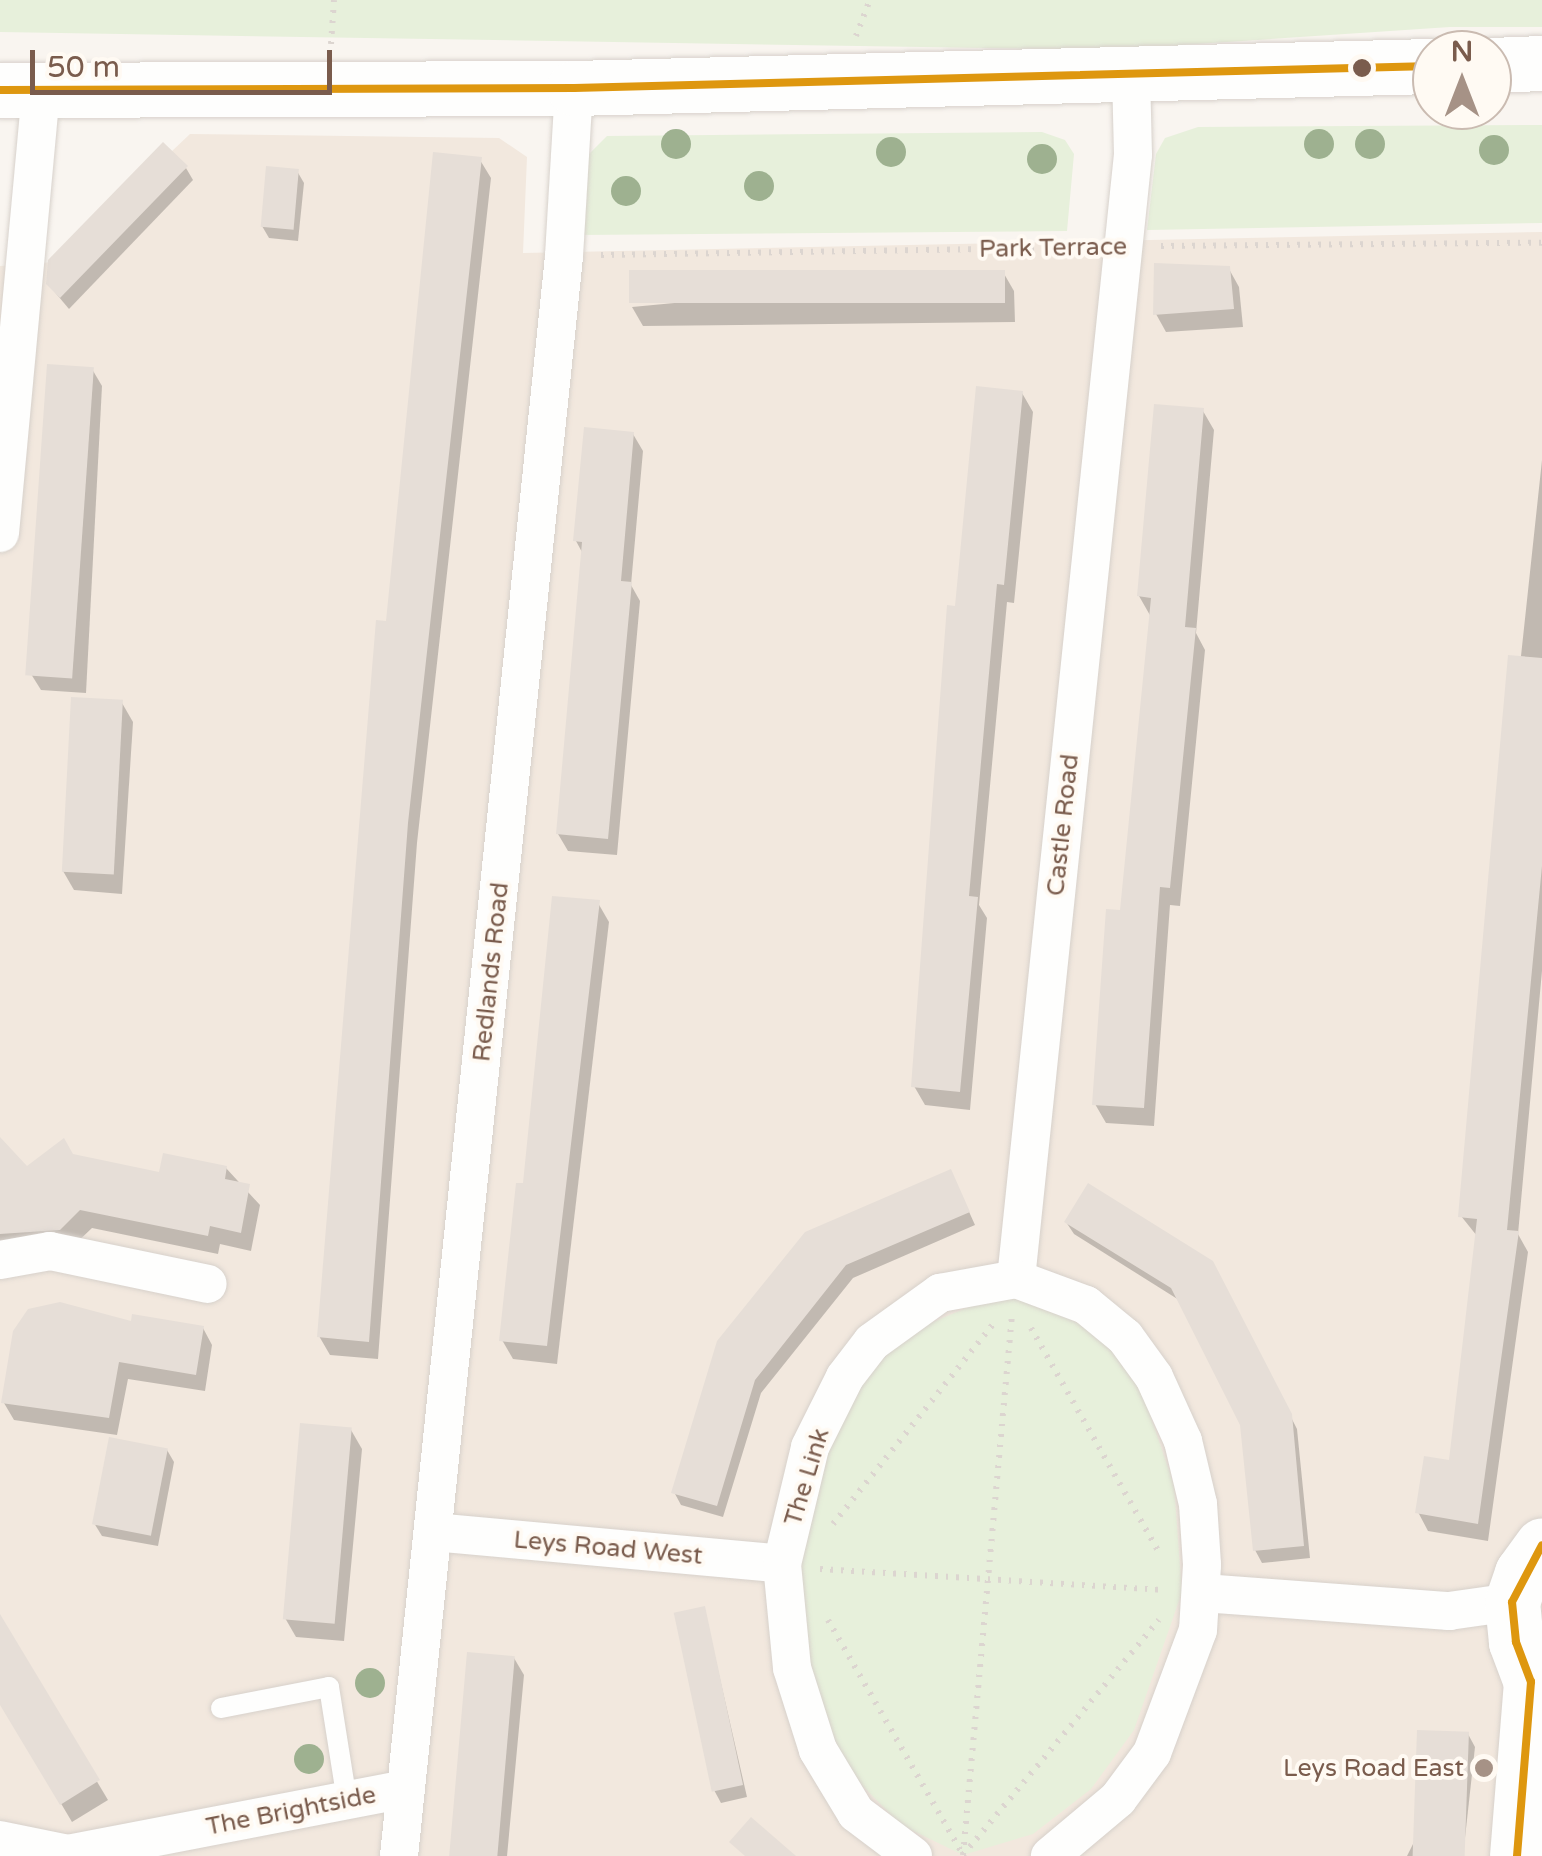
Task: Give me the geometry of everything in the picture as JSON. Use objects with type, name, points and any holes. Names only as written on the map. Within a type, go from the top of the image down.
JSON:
[{"type":"street","points":[[1512,64],[1542,64]]},
{"type":"street","points":[[0,533],[20,91],[574,88],[1412,66]]},
{"type":"street","name":"Castle Road","points":[[1015,1288],[1133,155],[1130,72]]},
{"type":"street","name":"Redlands Road","points":[[399,1856],[564,256],[574,88]]},
{"type":"street","points":[[0,1260],[50,1252],[208,1284]]},
{"type":"street","points":[[1015,1288],[1086,1305],[1125,1337],[1154,1377],[1182,1441],[1198,1504],[1181,1592],[1177,1700],[1152,1754],[1118,1798],[1050,1856]]},
{"type":"street","name":"The Link","points":[[913,1856],[856,1813],[818,1750],[792,1668],[810,1448],[845,1378],[872,1342],[940,1293],[1015,1288]]},
{"type":"street","name":"Leys Road West","points":[[433,1532],[800,1566]]},
{"type":"street","points":[[1517,1856],[1531,1682],[1516,1642],[1512,1602],[1542,1545]]},
{"type":"street","points":[[1181,1592],[1450,1610],[1512,1602]]},
{"type":"street","name":"The Brightside","points":[[0,1840],[68,1854],[405,1789]]},
{"type":"lane","points":[[221,1708],[328,1687],[347,1800]]},
{"type":"path","name":"Park Terrace","points":[[564,256],[1542,243]]},
{"type":"path","points":[[822,1538],[1015,1288]]},
{"type":"path","points":[[963,1856],[1015,1288]]},
{"type":"path","points":[[1015,1288],[1181,1592]]},
{"type":"path","points":[[800,1566],[1181,1592]]},
{"type":"path","points":[[963,1856],[1181,1592]]},
{"type":"path","points":[[817,1601],[963,1856]]},
{"type":"shaded area","points":[[190,134],[499,138],[527,157],[523,253],[1542,232],[1542,1856],[0,1856],[0,266],[55,262]]},
{"type":"green space","points":[[0,0],[1542,0],[1542,27],[1450,27],[1108,50],[0,32]]},
{"type":"green space","points":[[1512,125],[1542,125],[1542,223],[1147,230],[1156,154],[1165,138],[1198,127],[1412,126],[1412,130],[1512,130]]},
{"type":"green space","points":[[1042,132],[1065,140],[1074,154],[1067,231],[580,235],[587,156],[607,136]]},
{"type":"green space","points":[[990,1298],[1034,1299],[1081,1325],[1111,1350],[1143,1394],[1174,1485],[1182,1592],[1134,1730],[1091,1789],[1033,1834],[963,1855],[901,1825],[847,1770],[813,1693],[798,1567],[813,1487],[849,1399],[895,1338]]},
{"type":"building","points":[[163,142],[188,166],[60,298],[46,284],[48,260]]},
{"type":"building","points":[[433,152],[482,157],[408,823],[369,1342],[317,1337],[376,620],[386,621]]},
{"type":"building","points":[[266,166],[299,169],[294,230],[261,227]]},
{"type":"building","points":[[1154,263],[1230,266],[1234,309],[1153,315]]},
{"type":"building","points":[[629,270],[1005,270],[1005,303],[629,303]]},
{"type":"building","points":[[47,364],[94,367],[72,679],[25,675]]},
{"type":"building","points":[[976,386],[1023,391],[1004,585],[997,584],[969,896],[978,897],[960,1092],[911,1087],[947,605],[955,606]]},
{"type":"building","points":[[1154,404],[1204,408],[1185,627],[1196,628],[1170,888],[1160,887],[1144,1108],[1092,1105],[1106,909],[1120,910],[1151,598],[1137,596]]},
{"type":"building","points":[[584,427],[634,432],[621,581],[632,582],[608,839],[556,834],[582,542],[573,541]]},
{"type":"building","points":[[1508,655],[1542,658],[1542,866],[1507,1230],[1519,1231],[1478,1524],[1415,1513],[1424,1456],[1449,1460],[1477,1219],[1458,1217]]},
{"type":"building","points":[[71,697],[123,700],[114,874],[62,872]]},
{"type":"building","points":[[552,896],[600,900],[547,1346],[499,1341],[516,1183],[523,1183]]},
{"type":"building","points":[[0,1137],[27,1166],[64,1138],[73,1154],[159,1172],[163,1153],[227,1166],[225,1179],[250,1184],[241,1233],[210,1226],[208,1236],[80,1210],[60,1230],[0,1234]]},
{"type":"building","points":[[951,1169],[970,1212],[846,1265],[755,1380],[717,1506],[671,1493],[717,1341],[805,1232]]},
{"type":"building","points":[[1088,1183],[1213,1261],[1292,1414],[1304,1546],[1253,1551],[1240,1425],[1171,1288],[1064,1222]]},
{"type":"building","points":[[60,1302],[131,1321],[132,1314],[204,1326],[196,1375],[119,1362],[109,1418],[1,1403],[13,1331],[28,1309]]},
{"type":"building","points":[[300,1423],[352,1428],[335,1624],[283,1619]]},
{"type":"building","points":[[109,1437],[168,1448],[151,1536],[92,1524]]},
{"type":"building","points":[[705,1606],[743,1785],[712,1792],[674,1613]]},
{"type":"building","points":[[0,1614],[100,1780],[60,1805],[0,1705]]},
{"type":"building","points":[[467,1652],[515,1656],[497,1856],[449,1856]]},
{"type":"building","points":[[1417,1730],[1469,1732],[1465,1856],[1413,1856]]},
{"type":"building","points":[[751,1817],[796,1856],[745,1856],[729,1842]]},
{"type":"transit line","points":[[0,90],[574,88],[1412,67]]},
{"type":"transit line","points":[[1517,1856],[1531,1682],[1516,1642],[1512,1602],[1542,1545]]},
{"type":"place","name":"Leys Road East","points":[[1484,1768]]}]
